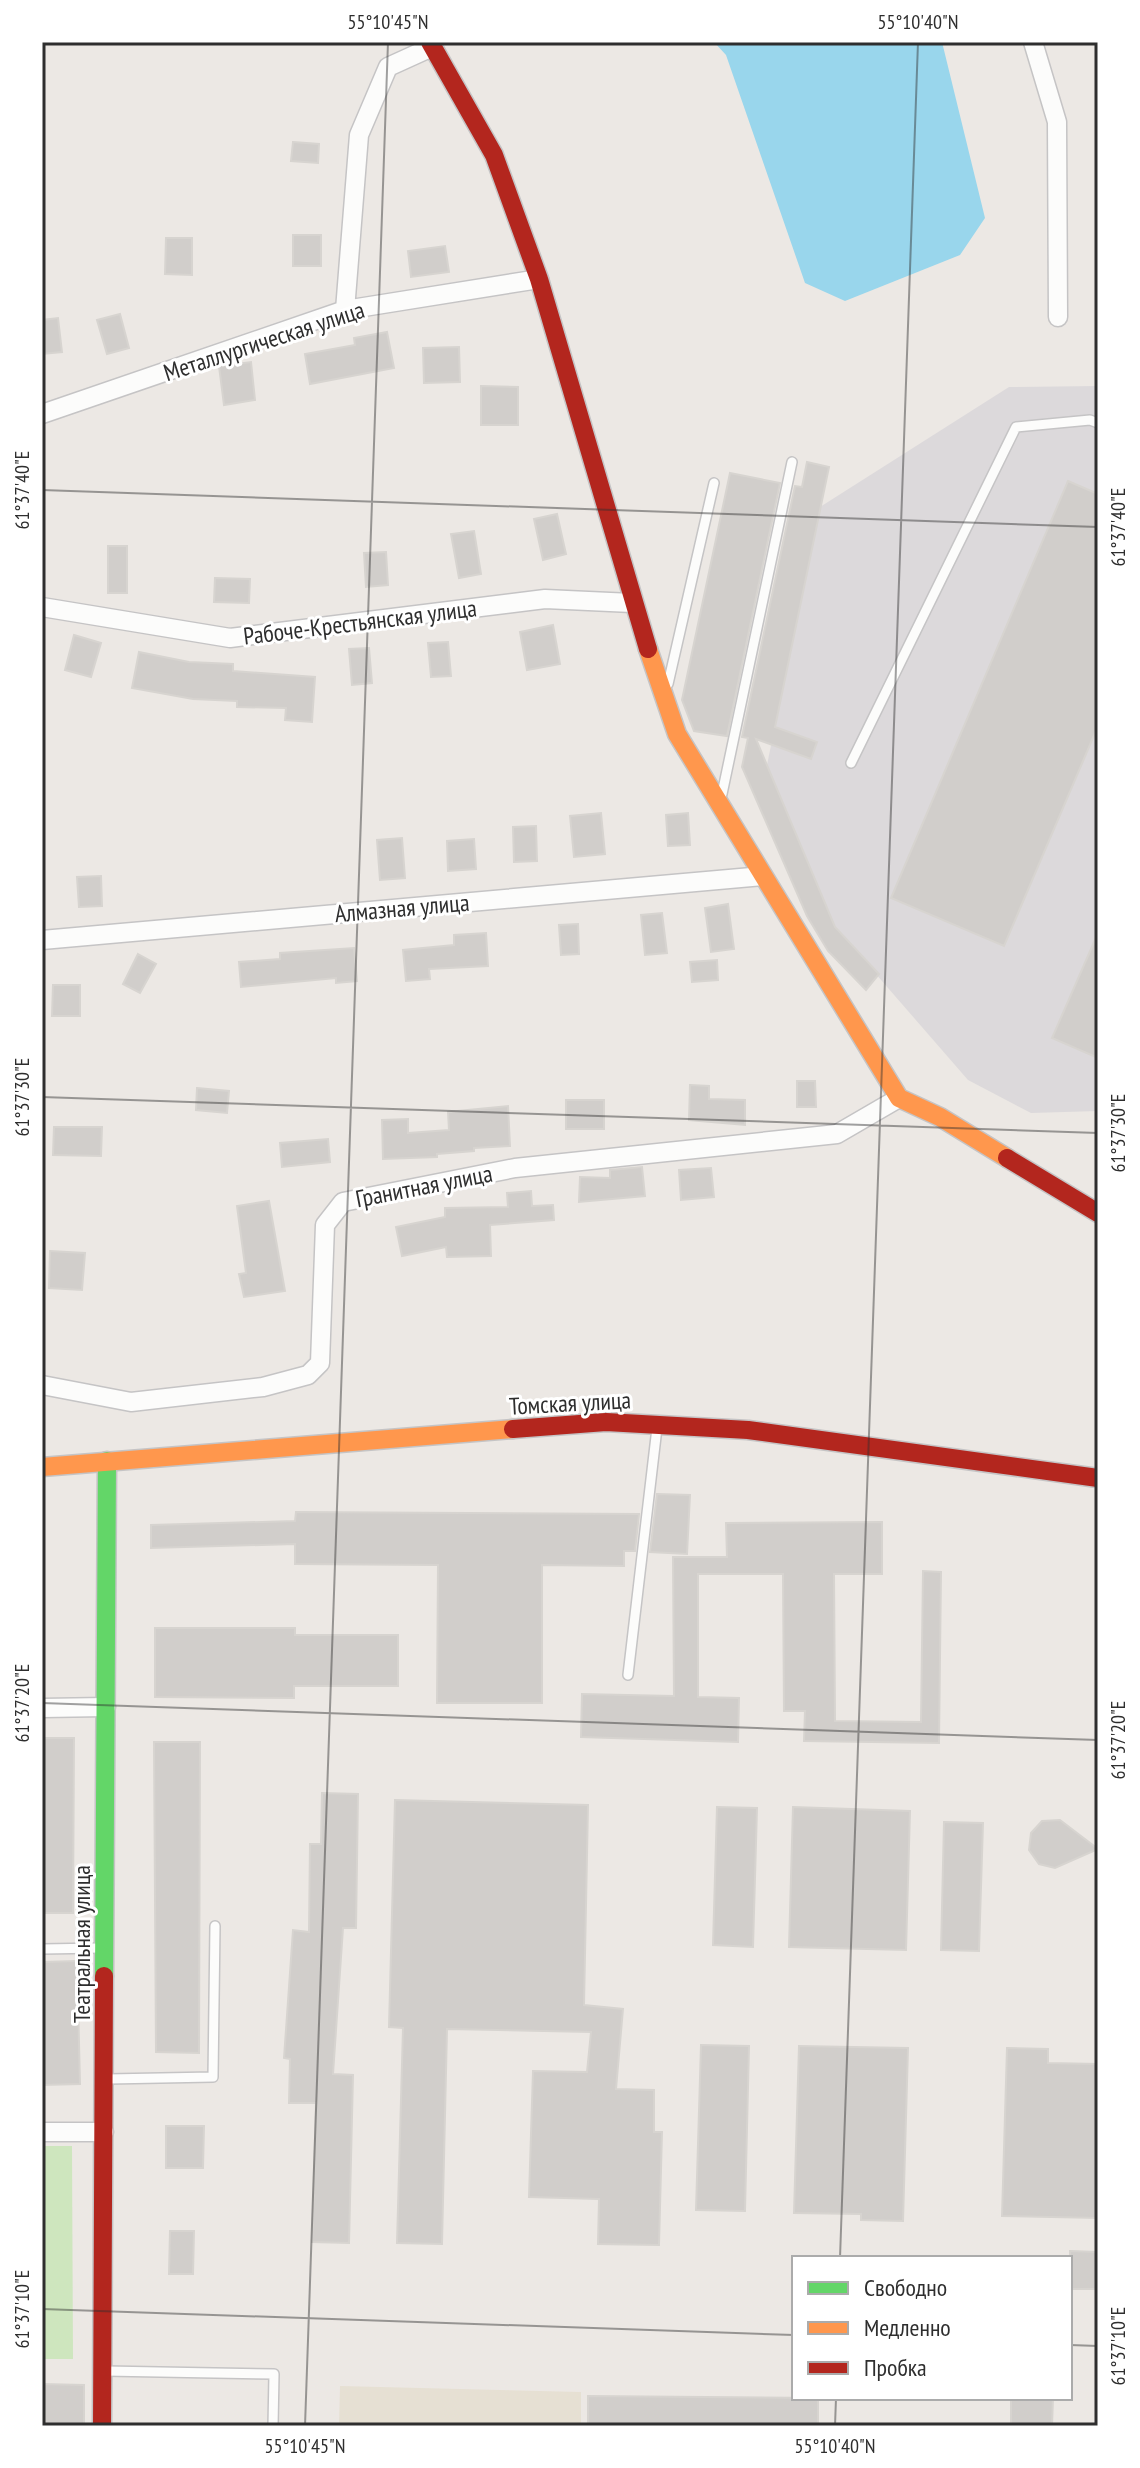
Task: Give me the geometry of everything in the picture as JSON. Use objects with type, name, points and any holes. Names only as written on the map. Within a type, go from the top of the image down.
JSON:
[{"type":"street","points":[[1033,42],[1057,122],[1058,317]]},
{"type":"street","points":[[345,310],[359,135],[388,67],[431,44],[494,155],[539,279],[632,603],[677,734],[899,1098],[940,1117],[1098,1213]]},
{"type":"street","name":"Металлургическая улица","points":[[42,414],[345,310],[539,279]]},
{"type":"street","name":"Рабоче-Крестьянская улица","points":[[42,607],[230,638],[545,599],[632,603]]},
{"type":"street","name":"Алмазная улица","points":[[42,940],[763,876]]},
{"type":"street","name":"Гранитная улица","points":[[42,1385],[131,1402],[263,1387],[308,1375],[320,1363],[325,1225],[343,1202],[515,1168],[837,1134],[899,1098]]},
{"type":"street","name":"Томская улица","points":[[42,1467],[606,1422],[748,1430],[1098,1478]]},
{"type":"street","name":"Театральная улица","points":[[102,2426],[107,1461]]},
{"type":"street","points":[[42,1708],[106,1707]]},
{"type":"street","points":[[42,2132],[104,2132]]},
{"type":"lane","points":[[851,763],[1016,427],[1090,420],[1098,423]]},
{"type":"lane","points":[[719,805],[792,462]]},
{"type":"lane","points":[[665,699],[714,483]]},
{"type":"lane","points":[[628,1675],[657,1424]]},
{"type":"lane","points":[[104,2079],[213,2077],[215,1926]]},
{"type":"lane","points":[[42,1949],[105,1948]]},
{"type":"lane","points":[[103,2371],[274,2374],[273,2426]]},
{"type":"shaded area","points":[[1098,386],[1098,1111],[1031,1113],[968,1080],[835,927],[767,765],[820,507],[1009,387]]},
{"type":"shaded area","points":[[340,2386],[581,2392],[581,2426],[339,2426]]},
{"type":"green space","points":[[42,2146],[72,2146],[73,2359],[42,2359]]},
{"type":"water","points":[[714,42],[942,42],[985,218],[960,255],[845,301],[805,283],[726,55]]},
{"type":"building","points":[[293,142],[319,144],[318,163],[291,161]]},
{"type":"building","points":[[293,235],[321,235],[321,266],[293,266]]},
{"type":"building","points":[[166,238],[192,238],[192,275],[165,274]]},
{"type":"building","points":[[445,246],[449,272],[411,277],[408,251]]},
{"type":"building","points":[[120,314],[129,348],[107,354],[97,320]]},
{"type":"building","points":[[58,318],[62,352],[42,354],[42,320]]},
{"type":"building","points":[[387,332],[394,368],[310,384],[305,354],[355,345],[354,338]]},
{"type":"building","points":[[459,347],[460,382],[424,383],[423,348]]},
{"type":"building","points":[[251,362],[255,400],[224,405],[219,366]]},
{"type":"building","points":[[481,386],[518,387],[518,425],[481,425]]},
{"type":"building","points":[[807,462],[829,467],[775,727],[817,742],[811,759],[756,739],[835,927],[879,974],[866,990],[828,951],[807,916],[742,767],[748,738],[742,737],[795,486],[802,487]]},
{"type":"building","points":[[730,473],[780,483],[727,736],[694,731],[682,700]]},
{"type":"building","points":[[1068,481],[1098,494],[1098,726],[1004,946],[891,898]]},
{"type":"building","points":[[557,514],[566,554],[543,560],[534,519]]},
{"type":"building","points":[[474,531],[481,574],[459,578],[451,534]]},
{"type":"building","points":[[108,546],[127,546],[127,593],[108,593]]},
{"type":"building","points":[[386,552],[388,585],[366,587],[364,553]]},
{"type":"building","points":[[215,578],[250,579],[249,603],[214,602]]},
{"type":"building","points":[[553,625],[560,664],[527,670],[520,632]]},
{"type":"building","points":[[74,635],[101,643],[91,677],[65,670]]},
{"type":"building","points":[[448,642],[451,676],[431,677],[428,643]]},
{"type":"building","points":[[369,648],[372,683],[352,685],[349,649]]},
{"type":"building","points":[[139,652],[189,662],[233,664],[233,671],[315,677],[312,722],[285,720],[286,708],[237,707],[237,701],[193,699],[132,688]]},
{"type":"building","points":[[601,813],[605,854],[574,857],[570,816]]},
{"type":"building","points":[[688,813],[690,845],[668,846],[666,815]]},
{"type":"building","points":[[536,826],[537,861],[514,862],[513,827]]},
{"type":"building","points":[[402,838],[405,878],[380,880],[377,840]]},
{"type":"building","points":[[474,839],[476,869],[448,871],[447,841]]},
{"type":"building","points":[[101,876],[102,906],[79,907],[77,877]]},
{"type":"building","points":[[728,904],[734,949],[711,952],[705,908]]},
{"type":"building","points":[[662,913],[667,953],[645,955],[641,915]]},
{"type":"building","points":[[578,924],[579,954],[561,955],[559,925]]},
{"type":"building","points":[[486,933],[488,966],[429,969],[430,979],[406,981],[403,950],[454,945],[454,935]]},
{"type":"building","points":[[1098,933],[1098,1058],[1052,1038]]},
{"type":"building","points":[[354,948],[357,981],[336,983],[336,978],[241,987],[239,962],[280,959],[280,953]]},
{"type":"building","points":[[138,954],[156,964],[140,993],[123,984]]},
{"type":"building","points":[[717,960],[718,980],[692,982],[690,962]]},
{"type":"building","points":[[53,985],[80,985],[80,1016],[52,1016]]},
{"type":"building","points":[[797,1081],[815,1081],[816,1107],[797,1107]]},
{"type":"building","points":[[690,1085],[709,1086],[709,1099],[745,1100],[745,1125],[689,1120]]},
{"type":"building","points":[[197,1088],[229,1091],[227,1113],[196,1110]]},
{"type":"building","points":[[566,1100],[604,1100],[604,1129],[566,1129]]},
{"type":"building","points":[[508,1106],[510,1146],[474,1148],[474,1151],[437,1154],[437,1157],[383,1159],[382,1120],[408,1119],[408,1133],[449,1130],[448,1112]]},
{"type":"building","points":[[54,1127],[102,1127],[101,1156],[53,1155]]},
{"type":"building","points":[[328,1139],[330,1162],[282,1167],[280,1143]]},
{"type":"building","points":[[642,1167],[645,1196],[579,1202],[580,1177],[610,1178],[610,1170]]},
{"type":"building","points":[[711,1168],[714,1197],[681,1200],[679,1170]]},
{"type":"building","points":[[531,1191],[532,1206],[553,1205],[554,1220],[490,1225],[491,1256],[447,1257],[446,1247],[402,1256],[396,1227],[445,1217],[445,1208],[508,1207],[507,1193]]},
{"type":"building","points":[[269,1201],[285,1291],[244,1297],[239,1274],[246,1273],[237,1206]]},
{"type":"building","points":[[50,1251],[85,1253],[82,1290],[49,1288]]},
{"type":"building","points":[[657,1494],[690,1495],[687,1554],[650,1552]]},
{"type":"building","points":[[296,1512],[639,1514],[635,1551],[624,1551],[624,1566],[542,1565],[542,1703],[437,1703],[438,1565],[295,1564],[295,1544],[151,1548],[151,1525],[295,1521]]},
{"type":"building","points":[[882,1522],[882,1574],[834,1574],[835,1721],[921,1722],[923,1571],[941,1572],[939,1743],[804,1741],[805,1711],[784,1711],[783,1574],[698,1574],[698,1697],[739,1698],[738,1742],[581,1737],[582,1694],[674,1696],[673,1557],[727,1557],[726,1523]]},
{"type":"building","points":[[155,1628],[295,1628],[295,1635],[398,1635],[398,1686],[294,1686],[294,1698],[155,1697]]},
{"type":"building","points":[[42,1738],[74,1738],[73,1913],[42,1913]]},
{"type":"building","points":[[154,1742],[200,1742],[199,2053],[156,2052]]},
{"type":"building","points":[[322,1793],[358,1794],[356,1928],[343,1928],[333,2074],[353,2075],[349,2243],[312,2242],[316,2103],[289,2103],[290,2059],[284,2058],[293,1930],[309,1932],[310,1844],[321,1844]]},
{"type":"building","points":[[395,1800],[588,1805],[584,2005],[623,2009],[616,2089],[654,2090],[654,2132],[662,2132],[659,2245],[598,2244],[599,2199],[529,2197],[533,2071],[587,2072],[591,2032],[447,2029],[442,2244],[397,2243],[403,2028],[389,2027]]},
{"type":"building","points":[[717,1807],[757,1808],[753,1947],[713,1945]]},
{"type":"building","points":[[793,1807],[910,1811],[906,1950],[789,1947]]},
{"type":"building","points":[[1060,1820],[1098,1849],[1055,1868],[1039,1864],[1029,1850],[1031,1833],[1042,1821]]},
{"type":"building","points":[[944,1822],[983,1823],[979,1951],[941,1950]]},
{"type":"building","points":[[77,1961],[80,2084],[42,2085],[42,1962]]},
{"type":"building","points":[[701,2045],[749,2046],[745,2211],[696,2210]]},
{"type":"building","points":[[799,2046],[908,2048],[903,2221],[861,2220],[861,2214],[794,2213]]},
{"type":"building","points":[[1007,2048],[1048,2049],[1048,2063],[1098,2064],[1098,2218],[1002,2216]]},
{"type":"building","points":[[166,2126],[204,2126],[203,2168],[166,2168]]},
{"type":"building","points":[[170,2231],[194,2231],[193,2274],[169,2274]]},
{"type":"building","points":[[1070,2251],[1098,2252],[1098,2289],[1072,2289]]},
{"type":"building","points":[[42,2384],[84,2385],[84,2426],[42,2426]]},
{"type":"building","points":[[588,2396],[818,2400],[818,2426],[588,2426]]},
{"type":"building","points":[[1011,2400],[1053,2400],[1052,2426],[1011,2426]]},
{"type":"traffic: fast","points":[[104,1976],[107,1461]]},
{"type":"traffic: slow","points":[[648,649],[677,734],[899,1098],[940,1117],[1007,1158]]},
{"type":"traffic: slow","points":[[42,1467],[513,1429]]},
{"type":"traffic: jam","points":[[430,42],[494,155],[539,279],[648,649]]},
{"type":"traffic: jam","points":[[1007,1158],[1098,1213]]},
{"type":"traffic: jam","points":[[513,1429],[606,1422],[748,1430],[1098,1478]]},
{"type":"traffic: jam","points":[[102,2426],[104,1976]]}]
